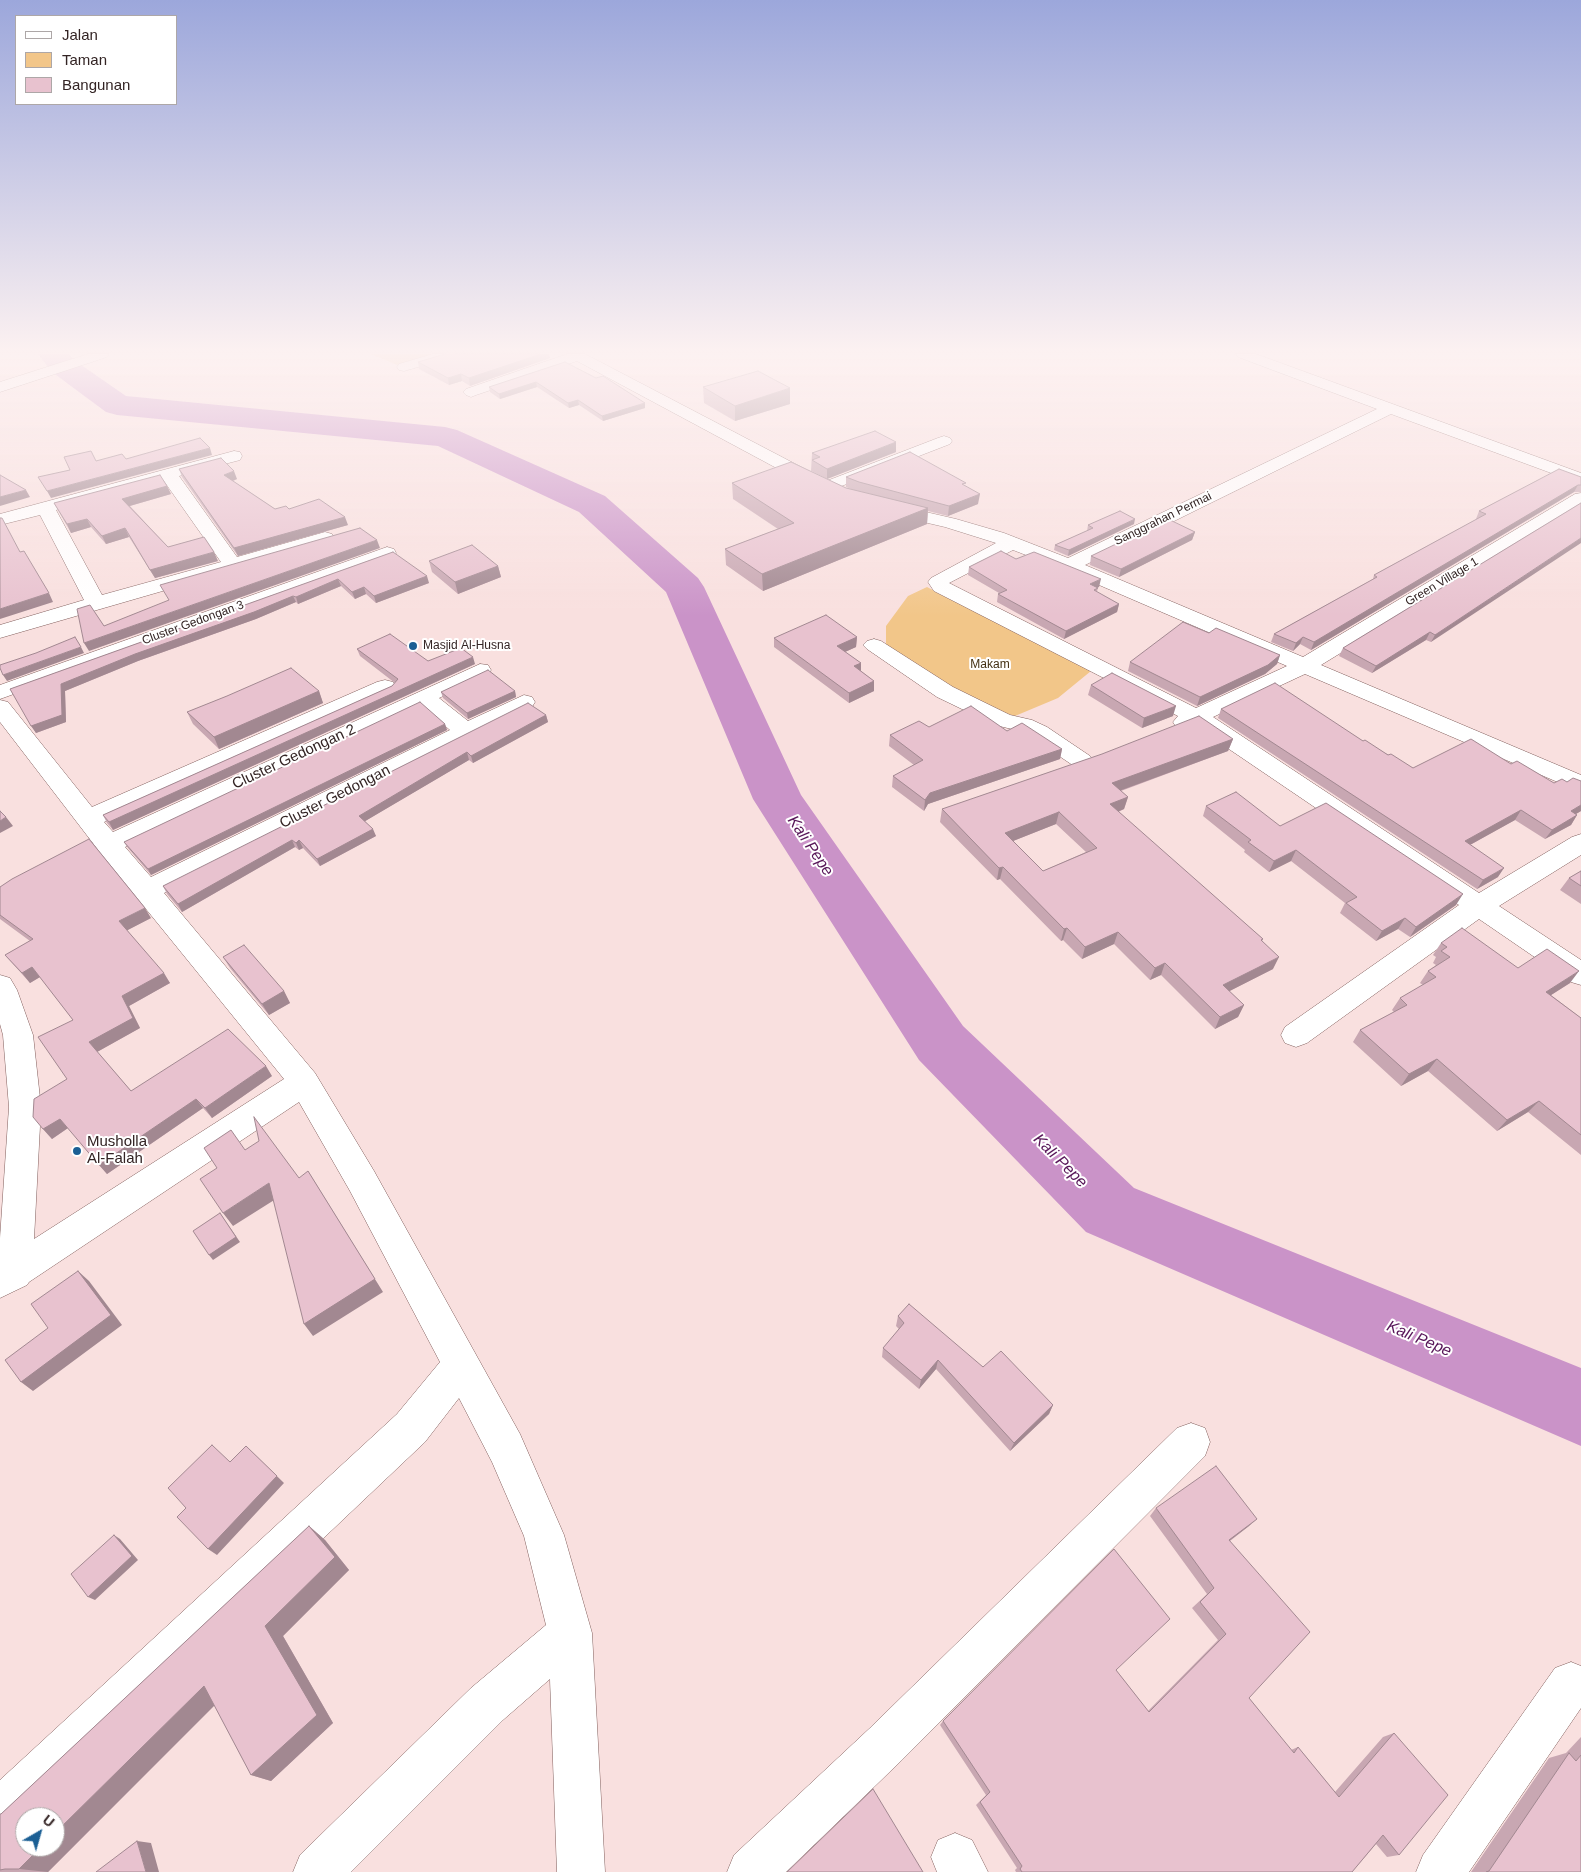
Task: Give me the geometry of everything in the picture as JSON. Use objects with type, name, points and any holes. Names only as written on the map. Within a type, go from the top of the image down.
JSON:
[{"type":"street","points":[[740,441],[826,487],[861,501],[950,523],[1012,543],[1069,565],[1581,784]]},
{"type":"street","points":[[826,487],[943,441]]},
{"type":"street","name":"Sanggrahan Permai","points":[[1069,565],[1323,441]]},
{"type":"street","points":[[1481,441],[1581,479]]},
{"type":"street","points":[[0,520],[234,456]]},
{"type":"street","points":[[168,474],[232,564]]},
{"type":"street","name":"Green Village 1","points":[[1161,731],[1197,717],[1304,666],[1581,498]]},
{"type":"street","points":[[45,507],[96,603]]},
{"type":"street","points":[[0,632],[344,533]]},
{"type":"street","points":[[1012,543],[946,576],[938,582],[941,587],[1197,717],[1581,974]]},
{"type":"street","name":"Cluster Gedongan 3","points":[[0,692],[386,553]]},
{"type":"street","points":[[874,645],[945,692],[996,717],[1039,732],[1090,758],[1057,770]]},
{"type":"street","name":"Cluster Gedongan 2","points":[[95,835],[424,696],[480,670]]},
{"type":"street","points":[[95,835],[385,686]]},
{"type":"street","points":[[424,696],[466,731]]},
{"type":"street","name":"Cluster Gedongan","points":[[146,891],[524,702]]},
{"type":"street","points":[[0,706],[95,835],[146,891],[304,1082],[335,1133],[506,1448],[544,1535],[570,1633],[580,1872]]},
{"type":"street","points":[[1296,1034],[1479,905],[1581,843]]},
{"type":"street","points":[[0,986],[18,1035],[25,1107],[7,1277]]},
{"type":"street","points":[[7,1277],[304,1082]]},
{"type":"street","points":[[0,1812],[411,1428],[462,1364]]},
{"type":"street","points":[[751,1872],[886,1744],[1191,1442]]},
{"type":"street","points":[[325,1868],[487,1704],[570,1633]]},
{"type":"street","points":[[1440,1872],[1571,1684]]},
{"type":"green space","name":"Makam","points":[[927,587],[1091,671],[1058,698],[1015,716],[982,706],[886,646],[886,626],[908,596]]},
{"type":"building","points":[[188,441],[203,441],[210,448],[47,491],[38,477],[70,470],[64,457],[91,451],[96,461],[122,454],[126,459]]},
{"type":"building","points":[[845,441],[896,442],[827,469],[812,460],[820,457],[812,453]]},
{"type":"building","points":[[910,452],[966,483],[962,484],[980,494],[949,506],[846,477]]},
{"type":"building","points":[[221,458],[234,471],[224,475],[275,509],[286,506],[289,509],[319,499],[345,517],[234,548],[179,469]]},
{"type":"building","points":[[791,462],[846,488],[928,508],[762,574],[725,549],[794,523],[732,483]]},
{"type":"building","points":[[1559,469],[1581,477],[1581,485],[1578,485],[1314,642],[1303,637],[1296,643],[1274,634],[1377,577],[1374,575],[1486,514],[1479,511]]},
{"type":"building","points":[[0,475],[26,490],[0,497]]},
{"type":"building","points":[[160,475],[167,486],[122,499],[168,547],[204,537],[214,552],[150,570],[125,528],[102,536],[87,519],[67,524],[54,503]]},
{"type":"building","points":[[1581,503],[1581,538],[1435,635],[1430,632],[1376,666],[1343,648]]},
{"type":"building","points":[[1120,511],[1135,519],[1069,550],[1055,545],[1093,528],[1088,525]]},
{"type":"building","points":[[0,518],[2,518],[20,552],[24,551],[49,593],[0,609]]},
{"type":"building","points":[[1168,519],[1195,532],[1121,569],[1091,556]]},
{"type":"building","points":[[360,528],[377,540],[84,643],[77,609],[90,605],[104,626],[169,600],[160,585]]},
{"type":"building","points":[[472,545],[498,566],[455,582],[429,561]]},
{"type":"building","points":[[1001,551],[1016,559],[1034,552],[1101,579],[1090,584],[1098,588],[1094,590],[1119,604],[1066,631],[998,594],[1007,590],[969,567]]},
{"type":"building","points":[[393,552],[427,576],[374,596],[364,587],[352,592],[338,579],[296,597],[293,596],[254,612],[135,654],[61,684],[62,715],[31,726],[10,689]]},
{"type":"building","points":[[826,615],[857,637],[837,646],[861,663],[854,666],[874,681],[849,693],[774,638]]},
{"type":"building","points":[[1183,622],[1209,633],[1216,628],[1280,655],[1268,665],[1200,697],[1130,662]]},
{"type":"building","points":[[390,634],[428,661],[461,648],[473,657],[109,822],[103,815],[392,686],[398,679],[357,649]]},
{"type":"building","points":[[75,637],[81,647],[3,675],[0,665]]},
{"type":"building","points":[[291,668],[319,691],[214,737],[187,712],[227,696]]},
{"type":"building","points":[[488,670],[515,691],[467,713],[441,692]]},
{"type":"building","points":[[1112,673],[1176,706],[1144,718],[1091,685]]},
{"type":"building","points":[[1275,683],[1363,741],[1365,740],[1388,755],[1391,754],[1413,768],[1471,739],[1511,764],[1517,761],[1554,783],[1562,779],[1567,782],[1573,778],[1581,781],[1581,805],[1571,811],[1577,815],[1552,830],[1521,810],[1465,841],[1504,868],[1483,880],[1221,709]]},
{"type":"building","points":[[420,702],[445,724],[148,869],[124,842]]},
{"type":"building","points":[[528,703],[546,715],[471,756],[467,752],[359,816],[373,829],[317,859],[299,840],[296,843],[292,840],[178,904],[163,886]]},
{"type":"building","points":[[971,706],[1007,731],[1022,723],[1062,749],[930,793],[925,800],[893,776],[923,760],[890,735],[919,721],[929,727]]},
{"type":"building","points":[[1199,716],[1233,739],[1112,783],[1128,797],[1110,804],[1263,939],[1261,940],[1279,957],[1223,985],[1244,1005],[1220,1017],[1165,963],[1155,968],[1118,932],[1085,947],[1067,928],[1064,929],[1003,867],[999,868],[942,809],[1102,754]],"holes":[[[1059,812],[1097,848],[1043,871],[1005,833]]]},
{"type":"building","points":[[1236,792],[1280,826],[1326,803],[1463,894],[1416,927],[1405,918],[1382,931],[1346,903],[1357,897],[1296,850],[1274,861],[1248,842],[1251,840],[1206,806]]},
{"type":"building","points":[[0,811],[6,817],[0,821]]},
{"type":"building","points":[[89,839],[145,908],[119,921],[164,973],[122,996],[133,1018],[89,1042],[131,1091],[228,1029],[266,1066],[205,1108],[196,1099],[99,1165],[60,1119],[43,1129],[33,1117],[34,1099],[67,1079],[38,1037],[73,1020],[32,967],[22,973],[5,955],[33,939],[0,915],[0,887]]},
{"type":"building","points":[[1581,871],[1581,886],[1569,878]]},
{"type":"building","points":[[1462,928],[1518,968],[1547,949],[1579,971],[1546,992],[1581,1018],[1581,1135],[1539,1101],[1507,1120],[1437,1059],[1409,1074],[1360,1030],[1407,1005],[1400,998],[1436,977],[1428,971],[1450,957],[1441,951],[1447,947],[1441,943]]},
{"type":"building","points":[[244,945],[284,991],[262,1004],[223,957]]},
{"type":"building","points":[[254,1117],[299,1178],[308,1171],[375,1279],[304,1324],[269,1183],[223,1213],[200,1179],[217,1168],[204,1148],[231,1130],[245,1150],[259,1141]]},
{"type":"building","points":[[220,1213],[236,1237],[209,1255],[193,1231]]},
{"type":"building","points":[[78,1271],[111,1315],[21,1382],[5,1360],[48,1328],[31,1304]]},
{"type":"building","points":[[909,1304],[983,1367],[1001,1351],[1053,1405],[1014,1443],[938,1360],[921,1380],[883,1348],[904,1323],[898,1316]]},
{"type":"building","points":[[212,1445],[230,1462],[246,1446],[277,1476],[208,1549],[177,1517],[186,1508],[168,1488]]},
{"type":"building","points":[[1216,1466],[1257,1519],[1229,1540],[1310,1632],[1249,1698],[1294,1753],[1298,1747],[1339,1797],[1394,1733],[1448,1795],[1399,1855],[1383,1835],[1352,1872],[1022,1872],[1020,1869],[1022,1866],[980,1802],[990,1792],[943,1721],[1114,1549],[1170,1619],[1116,1670],[1149,1712],[1226,1634],[1200,1602],[1214,1588],[1156,1508]]},
{"type":"building","points":[[309,1526],[335,1557],[265,1626],[317,1715],[251,1775],[204,1686],[65,1823],[65,1807],[15,1807],[15,1857],[31,1857],[19,1869],[0,1870],[1,1814]]},
{"type":"building","points":[[114,1535],[132,1556],[88,1597],[71,1574]]},
{"type":"building","points":[[1569,1753],[1576,1761],[1581,1755],[1581,1872],[1486,1872],[1489,1871]]},
{"type":"building","points":[[873,1789],[923,1872],[787,1872]]},
{"type":"building","points":[[137,1841],[146,1872],[96,1872]]},
{"type":"waterway","name":"Kali Pepe","points":[[455,441],[592,504],[684,587],[778,799],[941,1043],[1110,1210],[1581,1407]]},
{"type":"place","name":"Masjid Al-Husna","points":[[413,646]]},
{"type":"place","name":"Musholla Al-Falah","points":[[77,1151]]}]
